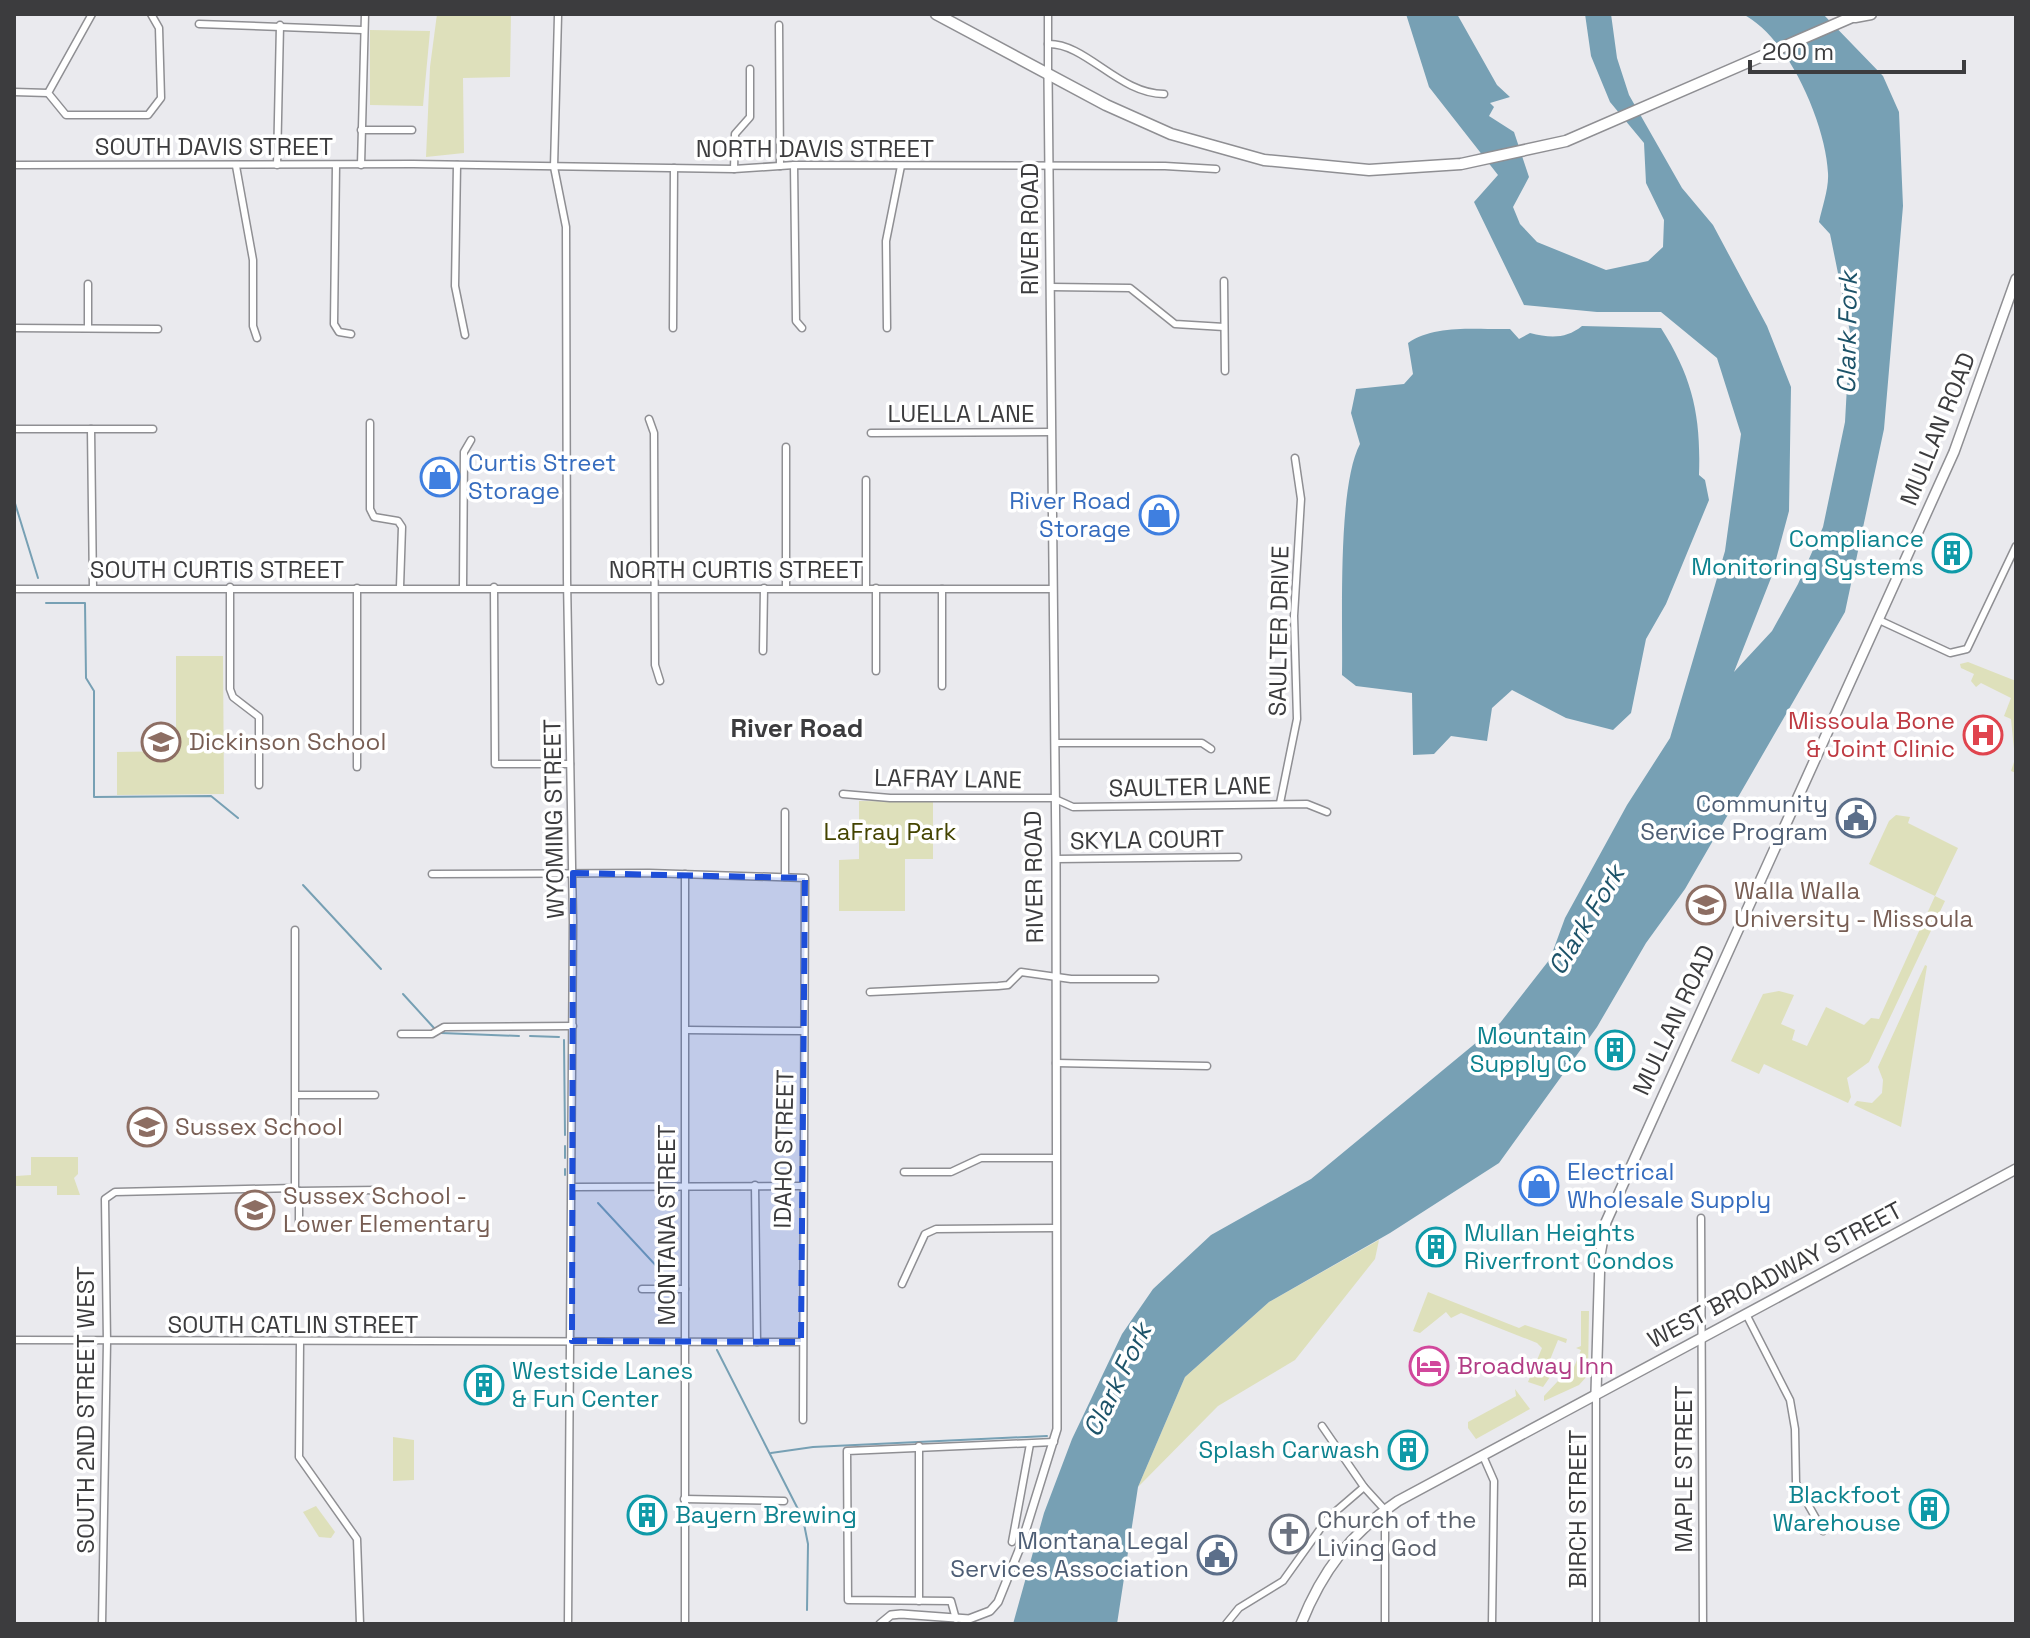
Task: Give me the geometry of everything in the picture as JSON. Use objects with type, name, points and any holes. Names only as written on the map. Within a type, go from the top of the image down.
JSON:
[{"type":"highway","points":[[936,14],[1048,75],[1171,134],[1264,160],[1337,169],[1411,169],[1461,164],[1566,141],[1857,15],[1871,14]]},
{"type":"main road","name":"MULLAN ROAD","points":[[1596,1393],[1600,1255],[1606,1224],[1954,452],[2016,279]]},
{"type":"main road","name":"WEST BROADWAY STREET","points":[[1301,1624],[1323,1577],[1344,1547],[1385,1510],[1596,1393],[2016,1169]]},
{"type":"street","points":[[48,93],[92,14]]},
{"type":"street","points":[[14,92],[48,93],[66,115],[148,115],[161,98],[159,28],[151,14]]},
{"type":"street","points":[[361,165],[362,30],[365,14]]},
{"type":"street","name":"RIVER ROAD","points":[[880,1624],[891,1615],[901,1614],[956,1619],[980,1617],[998,1602],[1007,1586],[1054,1442],[1056,859],[1053,798],[1048,14]]},
{"type":"street","name":"WYOMING STREET","points":[[558,16],[554,167],[566,227],[567,588],[573,873],[568,1624]]},
{"type":"street","points":[[199,24],[362,30]]},
{"type":"street","points":[[277,165],[280,25]]},
{"type":"street","points":[[779,25],[780,166]]},
{"type":"street","points":[[1048,44],[1065,43],[1106,73],[1153,94],[1164,94]]},
{"type":"street","points":[[734,169],[735,134],[750,117],[750,69]]},
{"type":"street","points":[[361,130],[412,130]]},
{"type":"street","name":"NORTH DAVIS STREET","points":[[413,164],[734,169],[794,165],[1216,169]]},
{"type":"street","name":"SOUTH DAVIS STREET","points":[[14,165],[413,164]]},
{"type":"street","points":[[336,165],[334,324],[339,332],[351,334]]},
{"type":"street","points":[[457,165],[455,286],[465,335]]},
{"type":"street","points":[[794,165],[796,321],[802,328]]},
{"type":"street","points":[[236,166],[253,260],[253,326],[257,338]]},
{"type":"street","points":[[887,328],[886,241],[901,166]]},
{"type":"street","points":[[673,328],[674,168]]},
{"type":"street","points":[[1224,281],[1225,371]]},
{"type":"street","points":[[88,284],[88,328]]},
{"type":"street","points":[[1051,287],[1125,286],[1136,290],[1175,324],[1224,327]]},
{"type":"street","points":[[14,328],[158,329]]},
{"type":"street","points":[[649,419],[654,433],[655,669],[660,681]]},
{"type":"street","points":[[370,423],[370,509],[374,517],[398,521],[402,527],[400,587]]},
{"type":"street","points":[[14,429],[153,429]]},
{"type":"street","points":[[91,429],[93,588]]},
{"type":"street","name":"LUELLA LANE","points":[[871,433],[1051,432]]},
{"type":"street","points":[[463,587],[464,452],[471,440]]},
{"type":"street","points":[[786,447],[786,588]]},
{"type":"street","name":"SAULTER DRIVE","points":[[1280,803],[1297,719],[1294,616],[1301,499],[1295,458]]},
{"type":"street","points":[[866,480],[866,588]]},
{"type":"street","points":[[1879,620],[1950,653],[1967,649],[2016,546]]},
{"type":"street","points":[[230,587],[230,689],[233,697],[259,717],[259,785]]},
{"type":"street","name":"NORTH CURTIS STREET","points":[[420,587],[1052,589]]},
{"type":"street","name":"SOUTH CURTIS STREET","points":[[14,589],[420,587]]},
{"type":"street","points":[[494,587],[495,764],[570,764]]},
{"type":"street","points":[[357,588],[357,767]]},
{"type":"street","points":[[763,651],[764,588]]},
{"type":"street","points":[[876,588],[876,671]]},
{"type":"street","points":[[942,589],[942,686]]},
{"type":"street","points":[[1055,743],[1202,743],[1211,749]]},
{"type":"street","name":"LAFRAY LANE","points":[[843,794],[890,798],[1053,798]]},
{"type":"street","name":"SAULTER LANE","points":[[1053,798],[1073,807],[1280,803],[1307,804],[1327,812]]},
{"type":"street","points":[[432,874],[785,877],[785,812]]},
{"type":"street","name":"SKYLA COURT","points":[[1056,859],[1238,857]]},
{"type":"street","name":"MONTANA STREET","points":[[685,874],[685,1624]]},
{"type":"street","name":"IDAHO STREET","points":[[785,877],[805,878],[801,1186],[803,1420]]},
{"type":"street","points":[[295,930],[299,1227]]},
{"type":"street","points":[[870,992],[882,988],[1008,985],[1021,972],[1071,979],[1155,979]]},
{"type":"street","points":[[401,1034],[432,1034],[444,1027],[573,1026]]},
{"type":"street","points":[[687,1030],[804,1031]]},
{"type":"street","points":[[1056,1063],[1207,1066]]},
{"type":"street","points":[[296,1095],[375,1095]]},
{"type":"street","points":[[904,1172],[951,1172],[981,1158],[1055,1158]]},
{"type":"street","points":[[755,1185],[757,1342]]},
{"type":"street","points":[[573,1187],[801,1186]]},
{"type":"street","points":[[297,1190],[379,1190]]},
{"type":"street","name":"SOUTH 2ND STREET WEST","points":[[102,1624],[106,1197],[114,1192],[297,1190]]},
{"type":"street","name":"MAPLE STREET","points":[[1701,1218],[1703,1624]]},
{"type":"street","points":[[902,1284],[925,1234],[936,1229],[1056,1228]]},
{"type":"street","points":[[642,1289],[685,1289]]},
{"type":"street","points":[[1745,1315],[1790,1400],[1794,1417],[1796,1483],[1823,1531]]},
{"type":"street","name":"SOUTH CATLIN STREET","points":[[14,1340],[801,1342]]},
{"type":"street","points":[[300,1343],[299,1457],[357,1539],[360,1624]]},
{"type":"street","name":"BIRCH STREET","points":[[1596,1393],[1596,1624]]},
{"type":"street","points":[[1322,1426],[1364,1487],[1385,1510],[1385,1624]]},
{"type":"street","points":[[956,1619],[951,1601],[848,1600],[847,1451],[1054,1442]]},
{"type":"street","points":[[1012,1542],[1030,1444]]},
{"type":"street","points":[[919,1446],[919,1601]]},
{"type":"street","points":[[1483,1456],[1494,1481],[1492,1624]]},
{"type":"street","points":[[1226,1624],[1239,1608],[1283,1581],[1328,1518],[1364,1487]]},
{"type":"street","points":[[684,1499],[784,1501]]},
{"type":"highlighted area","points":[[573,873],[805,878],[801,1342],[572,1341]]},
{"type":"green space","points":[[437,14],[511,14],[510,77],[463,78],[464,153],[426,157],[430,67]]},
{"type":"green space","points":[[370,30],[430,31],[423,106],[370,105]]},
{"type":"green space","points":[[176,656],[223,656],[224,794],[117,795],[117,752],[176,751]]},
{"type":"green space","points":[[1968,662],[2016,681],[2016,773],[2011,771],[2015,759],[2011,719],[2004,716],[2011,698],[1981,683],[1976,687],[1971,681],[1974,674],[1961,668],[1960,664]]},
{"type":"green space","name":"LaFray Park","points":[[859,801],[933,802],[933,859],[905,859],[905,911],[839,911],[839,860],[859,859]]},
{"type":"green space","points":[[1896,815],[1910,817],[1908,823],[1958,848],[1935,896],[1869,864],[1889,821]]},
{"type":"green space","points":[[1935,896],[1945,901],[1869,1062],[1847,1078],[1851,1097],[1848,1103],[1764,1064],[1759,1074],[1731,1061],[1763,994],[1779,991],[1794,995],[1781,1024],[1795,1030],[1792,1040],[1807,1046],[1826,1007],[1864,1025],[1871,1018],[1879,1019]]},
{"type":"green space","points":[[1925,965],[1901,1127],[1854,1105],[1857,1101],[1872,1103],[1882,1093],[1883,1080],[1878,1067]]},
{"type":"green space","points":[[31,1157],[78,1157],[78,1174],[74,1178],[80,1195],[57,1195],[57,1186],[16,1186],[16,1176],[31,1175]]},
{"type":"green space","points":[[1379,1240],[1375,1259],[1295,1360],[1218,1406],[1138,1487],[1185,1377],[1269,1302]]},
{"type":"green space","points":[[1428,1292],[1519,1328],[1525,1325],[1567,1339],[1566,1343],[1558,1340],[1545,1372],[1550,1377],[1543,1387],[1528,1382],[1542,1348],[1537,1343],[1461,1313],[1451,1318],[1446,1312],[1420,1333],[1413,1331]]},
{"type":"green space","points":[[1581,1311],[1589,1311],[1588,1375],[1579,1385],[1544,1401],[1544,1396],[1558,1381],[1568,1382],[1581,1350],[1576,1348],[1581,1346]]},
{"type":"green space","points":[[1515,1389],[1530,1409],[1476,1439],[1468,1428],[1468,1422],[1516,1396]]},
{"type":"green space","points":[[393,1437],[414,1440],[414,1480],[393,1481]]},
{"type":"green space","points":[[316,1506],[335,1532],[331,1538],[319,1537],[303,1512]]},
{"type":"water","name":"Clark Fork","points":[[1406,14],[1457,14],[1497,85],[1510,97],[1490,103],[1494,107],[1489,116],[1514,132],[1529,177],[1513,207],[1520,224],[1537,242],[1606,270],[1648,261],[1663,247],[1664,220],[1646,183],[1644,143],[1610,102],[1591,56],[1585,14],[1611,14],[1617,58],[1629,95],[1682,188],[1713,225],[1767,326],[1791,387],[1789,511],[1771,578],[1734,672],[1772,631],[1798,584],[1823,527],[1845,422],[1850,332],[1830,234],[1819,222],[1828,179],[1826,153],[1812,107],[1802,83],[1775,41],[1742,14],[1823,14],[1883,76],[1899,112],[1903,206],[1884,429],[1845,612],[1685,889],[1646,943],[1597,1027],[1499,1163],[1390,1233],[1269,1302],[1185,1377],[1138,1487],[1117,1624],[1013,1624],[1044,1513],[1072,1439],[1122,1334],[1153,1289],[1211,1235],[1311,1179],[1500,1023],[1550,959],[1565,918],[1627,805],[1670,738],[1725,551],[1741,434],[1717,358],[1661,312],[1597,312],[1524,305],[1474,202],[1498,175],[1429,87]]},
{"type":"water","points":[[1582,326],[1661,328],[1681,364],[1693,398],[1699,475],[1705,480],[1709,500],[1666,604],[1646,639],[1631,713],[1613,730],[1566,718],[1512,690],[1492,708],[1487,741],[1451,736],[1434,754],[1413,755],[1412,693],[1356,686],[1342,675],[1344,522],[1353,464],[1360,444],[1351,413],[1356,389],[1404,384],[1413,374],[1408,343],[1431,333],[1457,329],[1510,329],[1519,339],[1530,333],[1564,335]]},
{"type":"waterway","points":[[14,500],[38,578]]},
{"type":"waterway","points":[[46,603],[85,603],[86,678],[94,691],[94,797],[211,796],[238,818]]},
{"type":"waterway","points":[[303,885],[381,969]]},
{"type":"waterway","points":[[403,994],[434,1028]]},
{"type":"waterway","points":[[441,1033],[519,1036]]},
{"type":"waterway","points":[[530,1036],[559,1037]]},
{"type":"waterway","points":[[564,1040],[565,1135]]},
{"type":"waterway","points":[[565,1146],[565,1158]]},
{"type":"waterway","points":[[565,1169],[565,1175]]},
{"type":"waterway","points":[[598,1203],[673,1284]]},
{"type":"waterway","points":[[717,1350],[803,1519],[808,1544],[807,1610]]},
{"type":"waterway","points":[[771,1453],[813,1447],[1047,1436]]},
{"type":"place","name":"Curtis Street Storage","points":[[440,477]]},
{"type":"place","name":"River Road Storage","points":[[1159,515]]},
{"type":"place","name":"Compliance Monitoring Systems","points":[[1952,553]]},
{"type":"place","name":"Missoula Bone & Joint Clinic","points":[[1983,735]]},
{"type":"place","name":"Dickinson School","points":[[161,742]]},
{"type":"place","name":"Community Service Program","points":[[1856,818]]},
{"type":"place","name":"Walla Walla University - Missoula","points":[[1706,905]]},
{"type":"place","name":"Mountain Supply Co","points":[[1615,1050]]},
{"type":"place","name":"Sussex School","points":[[147,1127]]},
{"type":"place","name":"Electrical Wholesale Supply","points":[[1539,1186]]},
{"type":"place","name":"Sussex School - Lower Elementary","points":[[255,1210]]},
{"type":"place","name":"Mullan Heights Riverfront Condos","points":[[1436,1247]]},
{"type":"place","name":"Broadway Inn","points":[[1429,1366]]},
{"type":"place","name":"Westside Lanes & Fun Center","points":[[484,1385]]},
{"type":"place","name":"Splash Carwash","points":[[1408,1450]]},
{"type":"place","name":"Blackfoot Warehouse","points":[[1929,1509]]},
{"type":"place","name":"Bayern Brewing","points":[[647,1515]]},
{"type":"place","name":"Church of the Living God","points":[[1289,1534]]},
{"type":"place","name":"Montana Legal Services Association","points":[[1217,1555]]},
{"type":"district","name":"River Road","points":[[797,728]]}]
